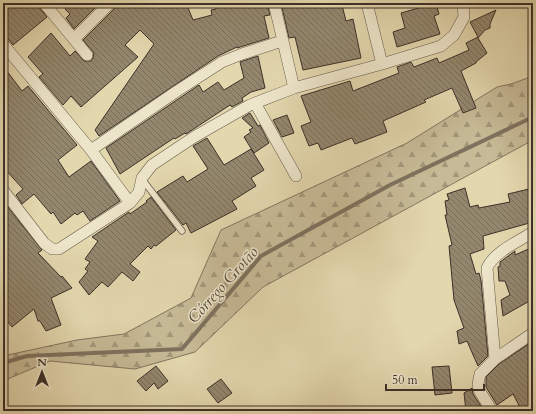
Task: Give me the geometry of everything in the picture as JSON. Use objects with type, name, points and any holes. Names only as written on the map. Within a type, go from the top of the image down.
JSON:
[{"type":"street","points":[[44,3],[87,55]]},
{"type":"street","points":[[274,3],[294,88]]},
{"type":"street","points":[[367,3],[382,64]]},
{"type":"street","points":[[3,190],[44,243],[52,249],[60,249],[130,203],[139,192],[142,178],[152,165],[194,137],[255,103],[294,88],[441,46],[454,35],[464,17],[463,3]]},
{"type":"street","points":[[74,39],[109,4]]},
{"type":"street","points":[[91,150],[222,62],[282,41]]},
{"type":"street","points":[[3,44],[91,150],[130,203]]},
{"type":"street","points":[[255,103],[296,176]]},
{"type":"street","points":[[495,359],[487,268],[491,261],[498,255],[533,232]]},
{"type":"street","points":[[492,411],[479,390],[478,384],[480,374],[495,359],[533,333]]},
{"type":"lane","points":[[142,178],[182,231]]},
{"type":"green space","points":[[533,76],[533,140],[263,287],[195,352],[135,369],[50,361],[3,381],[3,356],[77,340],[124,334],[191,298],[221,230],[407,143],[497,87],[511,84]]},
{"type":"building","points":[[3,3],[37,3],[47,17],[13,45],[8,39],[3,37]]},
{"type":"building","points":[[71,3],[100,3],[74,29],[66,18],[70,14],[65,9]]},
{"type":"building","points":[[116,3],[186,3],[193,20],[212,15],[211,10],[216,9],[214,3],[267,3],[270,15],[264,16],[269,38],[237,47],[218,56],[99,136],[95,130],[154,44],[140,30],[125,45],[138,57],[81,107],[71,96],[63,105],[39,77],[43,74],[28,57],[51,33],[70,56],[75,51],[84,61],[91,61],[94,53],[83,40],[114,9]]},
{"type":"building","points":[[281,3],[332,3],[333,7],[342,5],[346,21],[353,19],[361,58],[303,70],[295,37],[289,38]]},
{"type":"building","points":[[436,3],[439,14],[434,16],[440,34],[397,47],[393,32],[405,28],[401,13]]},
{"type":"building","points":[[496,10],[490,24],[490,28],[485,30],[478,38],[487,53],[476,63],[461,71],[476,108],[463,113],[452,88],[424,100],[426,102],[383,121],[387,132],[355,144],[352,138],[321,150],[318,143],[309,146],[301,126],[311,122],[301,96],[350,81],[353,91],[399,73],[397,67],[411,62],[414,67],[437,58],[439,63],[469,50],[466,43],[478,37],[470,22]]},
{"type":"building","points":[[258,56],[265,88],[251,92],[242,98],[243,101],[232,107],[230,105],[186,134],[185,133],[175,139],[174,138],[120,174],[106,148],[199,85],[203,92],[218,82],[224,90],[244,78],[240,62]]},
{"type":"building","points":[[3,66],[22,91],[28,86],[77,145],[58,160],[69,177],[91,161],[120,201],[90,221],[83,211],[77,215],[75,213],[61,224],[53,212],[51,214],[34,194],[22,204],[16,195],[23,189],[3,167]]},
{"type":"building","points":[[250,113],[258,126],[260,125],[269,143],[254,153],[244,137],[251,132],[249,130],[253,128],[242,118]]},
{"type":"building","points":[[287,115],[294,133],[282,137],[273,120]]},
{"type":"building","points":[[207,138],[224,165],[251,149],[264,170],[251,178],[256,186],[232,201],[237,209],[191,233],[186,223],[183,225],[157,192],[183,176],[187,182],[208,169],[193,146]]},
{"type":"building","points":[[465,188],[470,207],[478,205],[479,208],[510,202],[508,194],[533,188],[533,222],[483,236],[484,249],[470,254],[476,274],[479,273],[481,280],[488,356],[478,366],[467,341],[459,344],[457,331],[464,328],[454,300],[449,246],[452,245],[445,215],[447,215],[445,201],[449,200],[447,194]]},
{"type":"building","points":[[151,197],[176,230],[156,246],[154,245],[151,249],[148,246],[130,264],[140,272],[133,281],[122,272],[108,287],[102,282],[89,295],[79,282],[88,271],[85,269],[90,262],[85,259],[98,241],[92,237],[129,212],[130,214],[147,202],[146,201]]},
{"type":"building","points":[[3,201],[42,250],[38,253],[72,288],[51,298],[61,325],[46,331],[40,321],[38,321],[34,309],[12,327],[3,316]]},
{"type":"building","points":[[533,247],[533,299],[503,316],[501,300],[510,295],[505,281],[499,281],[498,267],[500,266],[500,262],[515,251],[515,255]]},
{"type":"building","points":[[533,341],[533,411],[522,411],[513,394],[497,405],[486,387],[486,377],[499,364]]},
{"type":"building","points":[[156,366],[168,381],[158,389],[154,383],[146,391],[137,381]]},
{"type":"building","points":[[449,366],[452,393],[435,395],[432,367]]},
{"type":"building","points":[[221,379],[232,393],[218,403],[207,389]]},
{"type":"building","points":[[472,388],[473,394],[484,411],[466,411],[464,393]]},
{"type":"waterway","name":"Córrego Grotão","points":[[3,363],[27,356],[182,349],[261,256],[390,185],[533,117]]}]
